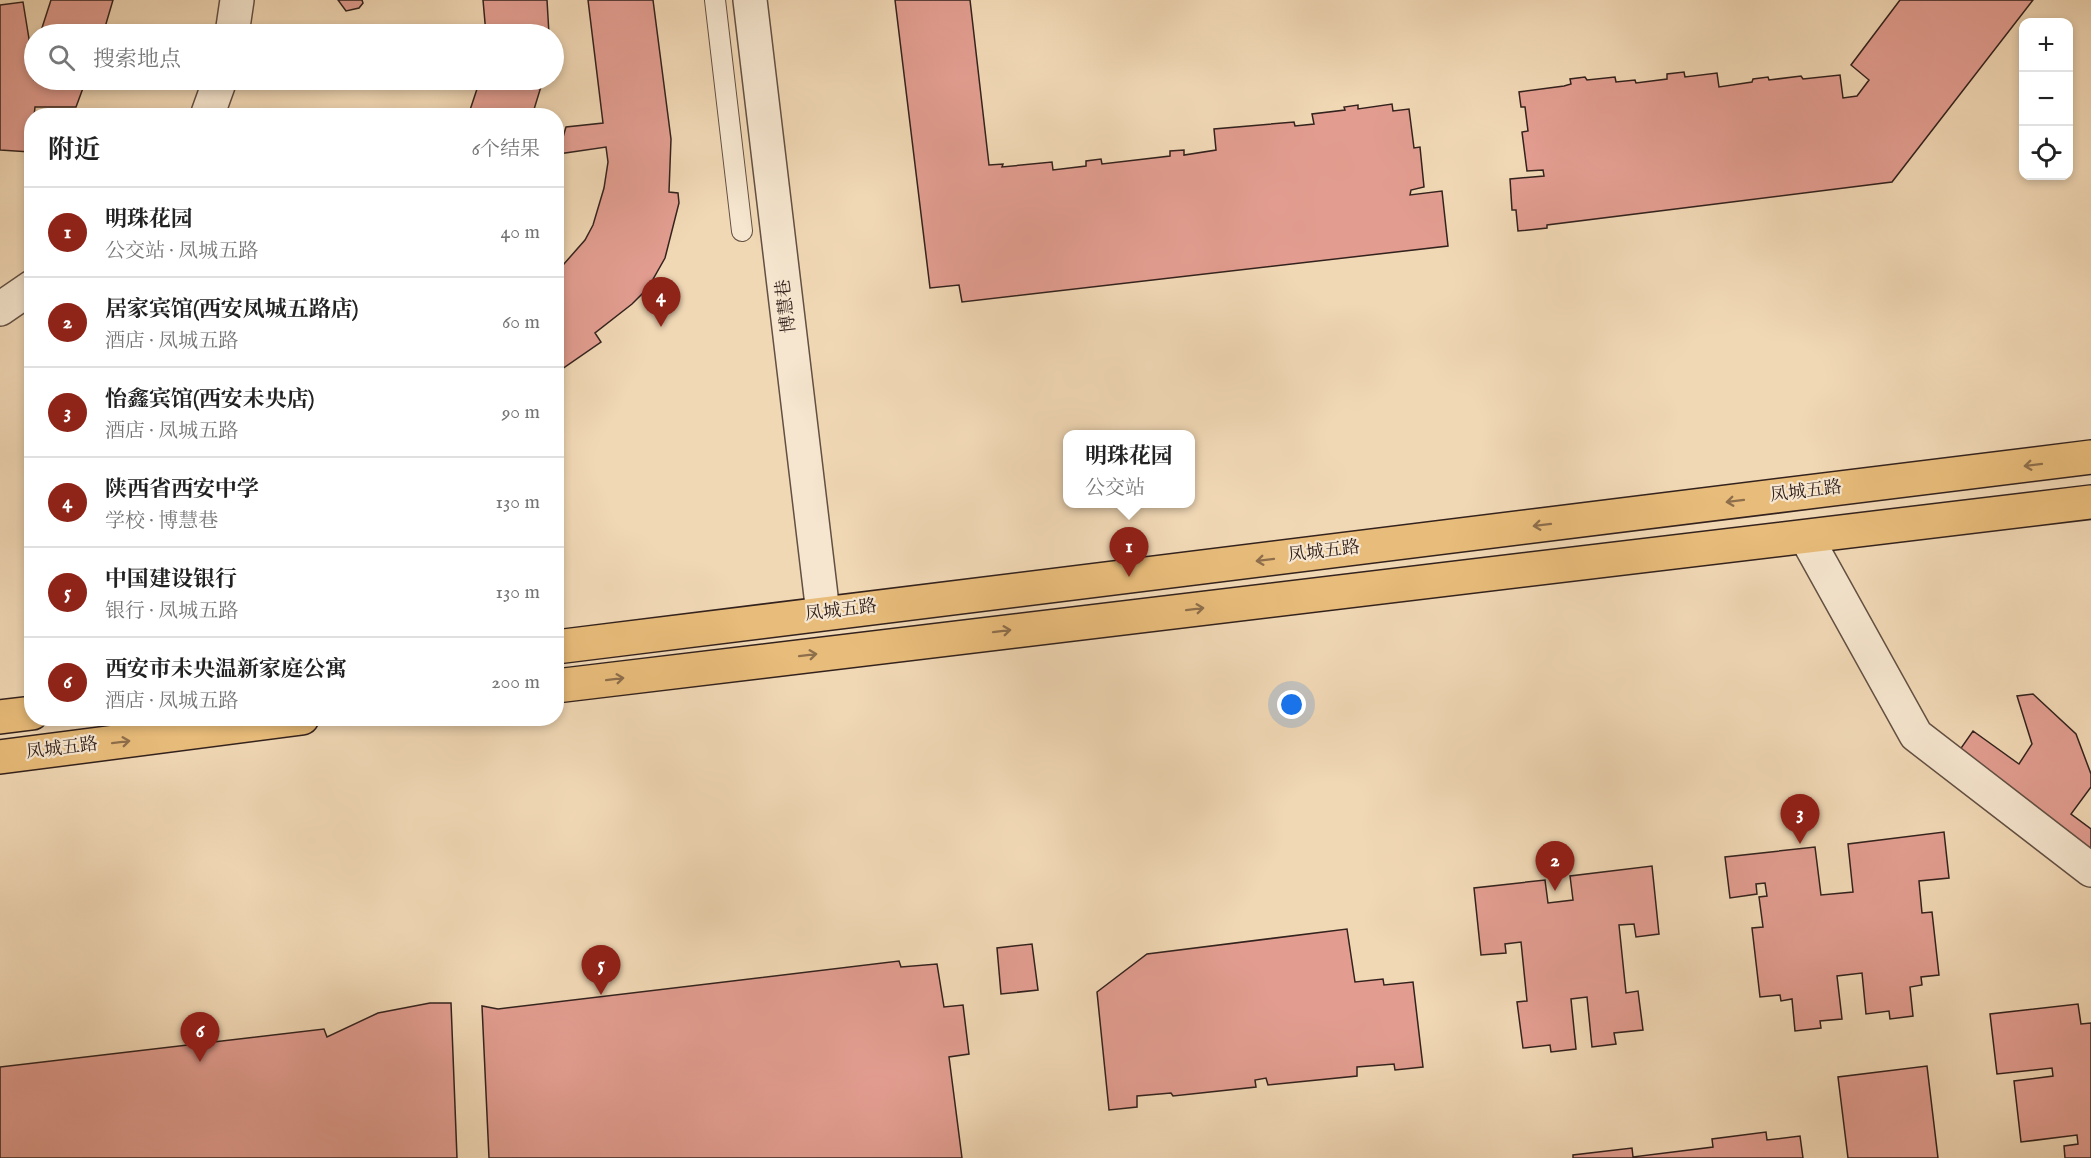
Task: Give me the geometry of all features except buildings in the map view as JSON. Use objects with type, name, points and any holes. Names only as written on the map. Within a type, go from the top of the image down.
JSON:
[{"type":"main road","name":"凤城五路","points":[[564,646],[2091,458]]},
{"type":"main road","points":[[564,685],[2091,502]]},
{"type":"main road","points":[[0,717],[24,714]]},
{"type":"main road","name":"凤城五路","points":[[0,757],[240,726]]},
{"type":"street","points":[[233,24],[237,0]]},
{"type":"street","name":"博慧巷","points":[[750,0],[823,613]]},
{"type":"street","points":[[210,108],[216,90]]},
{"type":"street","points":[[0,309],[24,292]]},
{"type":"street","points":[[1806,537],[1916,735],[2091,870]]},
{"type":"lane","points":[[715,0],[742,231]]},
{"type":"place","name":"陕西省西安中学","points":[[661,327]]},
{"type":"place","name":"明珠花园","points":[[1129,577]]},
{"type":"place","name":"怡鑫宾馆(西安未央店)","points":[[1800,844]]},
{"type":"place","name":"居家宾馆(西安凤城五路店)","points":[[1555,891]]},
{"type":"place","name":"中国建设银行","points":[[601,995]]},
{"type":"place","name":"西安市未央温新家庭公寓","points":[[200,1062]]}]
